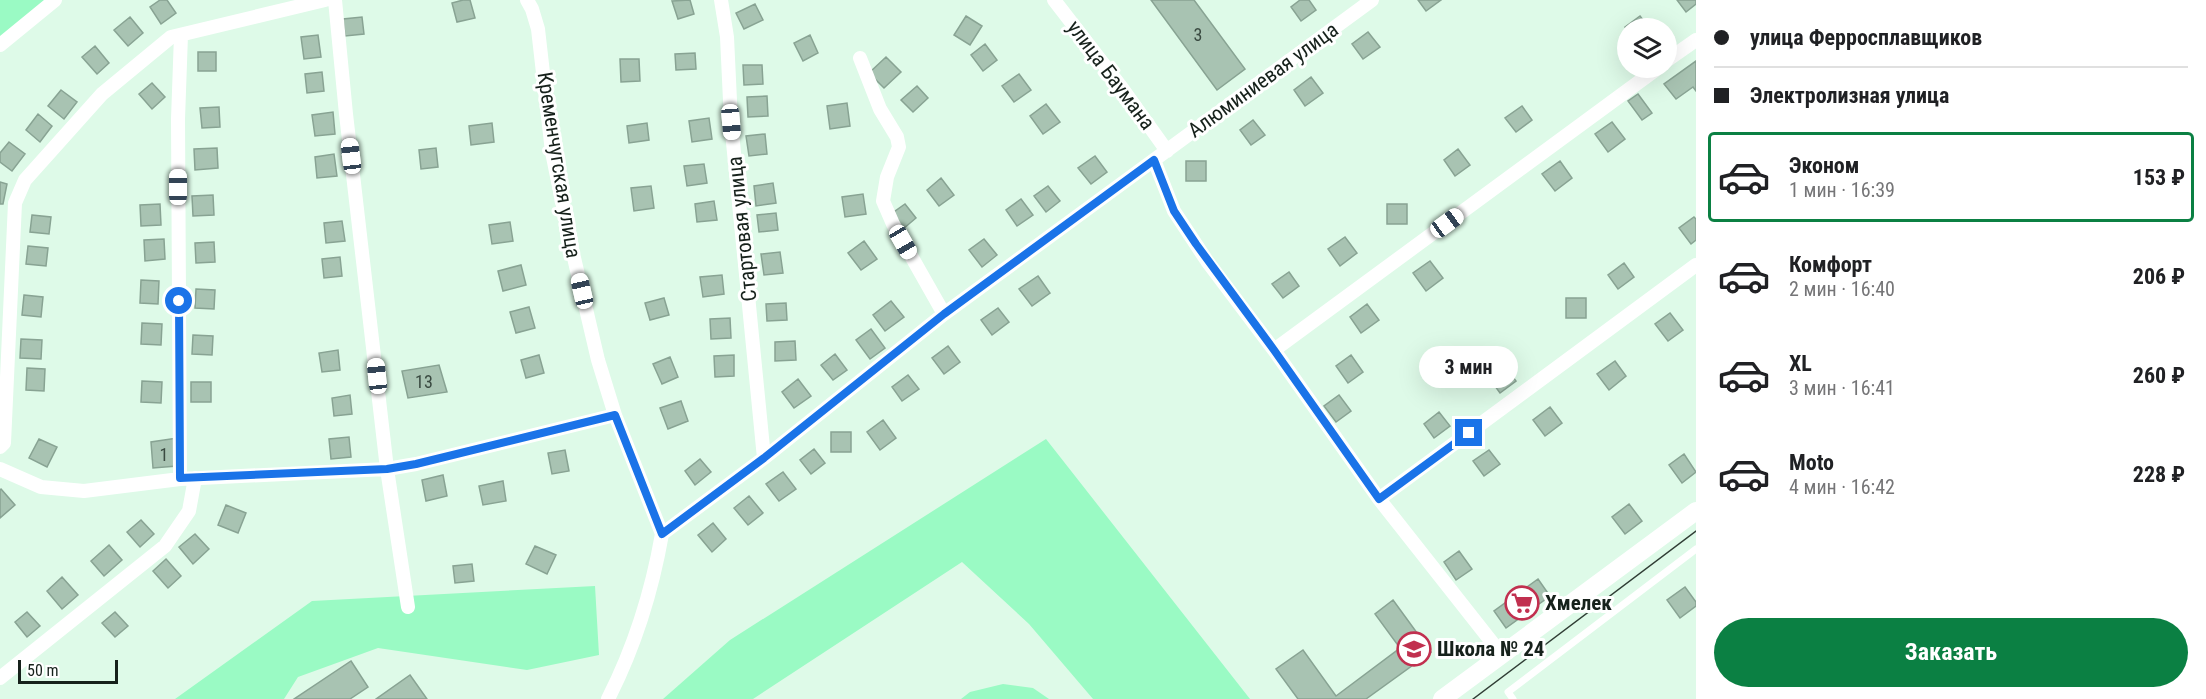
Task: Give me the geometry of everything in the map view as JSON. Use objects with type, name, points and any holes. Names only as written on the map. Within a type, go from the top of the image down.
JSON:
[{"type":"main road","points":[[1442,699],[1696,511]]},
{"type":"street","points":[[0,45],[55,0]]},
{"type":"street","points":[[0,447],[4,442],[15,203],[25,180],[102,94],[171,38],[326,0]]},
{"type":"street","points":[[335,0],[387,469],[408,607]]},
{"type":"street","name":"Кременчугская улица","points":[[527,0],[538,29],[552,152],[598,360],[615,415],[662,534]]},
{"type":"street","name":"Стартовая улица","points":[[721,0],[727,37],[731,122],[764,458]]},
{"type":"street","name":"улица Баумана","points":[[1054,0],[1122,87],[1167,151]]},
{"type":"street","name":"Алюминиевая улица","points":[[662,534],[764,458],[944,314],[1372,0]]},
{"type":"street","points":[[180,478],[178,119],[181,35]]},
{"type":"street","points":[[1677,53],[1696,40]]},
{"type":"street","points":[[860,58],[880,109],[897,137],[899,147],[887,177],[883,201],[893,224],[944,314]]},
{"type":"street","points":[[1274,350],[1644,78]]},
{"type":"street","points":[[1154,160],[1174,211],[1207,261],[1274,350],[1379,499],[1502,655]]},
{"type":"street","points":[[1379,499],[1696,265]]},
{"type":"street","points":[[0,469],[40,487],[84,491],[180,478],[387,469],[416,464],[615,415]]},
{"type":"street","points":[[0,678],[165,546],[189,511],[195,478]]},
{"type":"street","points":[[608,699],[621,673],[655,575],[662,534]]},
{"type":"lane","points":[[1513,699],[1508,692],[1696,549]]},
{"type":"green space","points":[[0,0],[52,0],[0,41]]},
{"type":"green space","points":[[1046,439],[1250,699],[1093,699],[1029,624],[962,562],[753,699],[663,699],[730,640]]},
{"type":"green space","points":[[595,586],[599,655],[527,670],[378,648],[298,677],[284,699],[175,699],[312,601]]},
{"type":"green space","points":[[1003,684],[1033,688],[1049,699],[961,699],[970,692]]},
{"type":"building","points":[[160,0],[167,0],[176,13],[161,24],[150,7]]},
{"type":"building","points":[[470,0],[475,18],[457,22],[452,3]]},
{"type":"building","points":[[690,0],[694,14],[678,19],[672,1]]},
{"type":"building","points":[[1151,0],[1194,0],[1245,69],[1217,90]]},
{"type":"building","points":[[1300,0],[1309,0],[1316,10],[1301,21],[1291,7]]},
{"type":"building","points":[[1418,0],[1441,0],[1426,11]]},
{"type":"building","points":[[1677,0],[1696,0],[1696,4],[1686,12]]},
{"type":"building","points":[[755,4],[763,20],[744,29],[736,13]]},
{"type":"building","points":[[966,16],[982,26],[970,45],[954,35]]},
{"type":"building","points":[[130,17],[143,33],[128,46],[114,30]]},
{"type":"building","points":[[362,17],[364,34],[345,36],[343,19]]},
{"type":"building","points":[[1368,32],[1380,47],[1363,59],[1352,44]]},
{"type":"building","points":[[318,35],[321,57],[304,59],[301,37]]},
{"type":"building","points":[[810,35],[818,53],[803,61],[794,43]]},
{"type":"building","points":[[985,44],[997,60],[983,71],[971,55]]},
{"type":"building","points":[[95,46],[109,63],[97,74],[82,57]]},
{"type":"building","points":[[198,52],[216,52],[216,71],[198,71]]},
{"type":"building","points":[[695,53],[696,69],[676,70],[675,54]]},
{"type":"building","points":[[886,57],[901,72],[884,88],[869,73]]},
{"type":"building","points":[[620,59],[639,59],[640,81],[621,82]]},
{"type":"building","points":[[1696,61],[1696,91],[1693,87],[1676,99],[1664,84],[1672,78],[1677,78],[1677,75]]},
{"type":"building","points":[[743,65],[762,65],[763,84],[744,85]]},
{"type":"building","points":[[322,72],[324,91],[307,93],[305,74]]},
{"type":"building","points":[[1019,74],[1031,90],[1014,102],[1002,86]]},
{"type":"building","points":[[1311,77],[1323,93],[1305,106],[1294,90]]},
{"type":"building","points":[[152,83],[165,97],[152,109],[139,94]]},
{"type":"building","points":[[917,86],[928,98],[913,112],[901,100]]},
{"type":"building","points":[[61,90],[77,102],[64,119],[48,106]]},
{"type":"building","points":[[1638,94],[1652,113],[1642,120],[1628,101]]},
{"type":"building","points":[[767,96],[768,116],[748,117],[747,97]]},
{"type":"building","points":[[847,103],[850,126],[830,129],[827,106]]},
{"type":"building","points":[[1046,104],[1060,122],[1043,134],[1030,116]]},
{"type":"building","points":[[1522,106],[1532,120],[1516,132],[1505,118]]},
{"type":"building","points":[[219,107],[220,127],[202,128],[200,108]]},
{"type":"building","points":[[333,112],[335,134],[315,136],[312,115]]},
{"type":"building","points":[[38,114],[52,126],[40,142],[26,130]]},
{"type":"building","points":[[709,118],[712,139],[692,142],[689,121]]},
{"type":"building","points":[[1253,120],[1265,135],[1251,145],[1240,130]]},
{"type":"building","points":[[1612,122],[1625,139],[1608,152],[1595,134]]},
{"type":"building","points":[[492,123],[494,142],[471,145],[469,126]]},
{"type":"building","points":[[647,123],[649,140],[629,143],[627,126]]},
{"type":"building","points":[[765,134],[767,154],[749,156],[746,136]]},
{"type":"building","points":[[9,142],[25,154],[12,171],[0,162],[0,153]]},
{"type":"building","points":[[217,148],[218,168],[195,170],[194,149]]},
{"type":"building","points":[[436,148],[438,167],[421,169],[419,150]]},
{"type":"building","points":[[1458,149],[1470,165],[1455,176],[1444,160]]},
{"type":"building","points":[[334,154],[337,176],[317,178],[315,157]]},
{"type":"building","points":[[1095,156],[1107,172],[1091,184],[1078,168]]},
{"type":"building","points":[[1186,161],[1206,161],[1206,181],[1186,181]]},
{"type":"building","points":[[1560,161],[1572,178],[1555,191],[1542,174]]},
{"type":"building","points":[[704,164],[707,183],[687,186],[684,166]]},
{"type":"building","points":[[941,178],[954,195],[939,206],[927,190]]},
{"type":"building","points":[[0,182],[7,184],[3,204],[0,204]]},
{"type":"building","points":[[773,183],[776,203],[756,206],[754,186]]},
{"type":"building","points":[[651,186],[654,208],[634,211],[631,188]]},
{"type":"building","points":[[1048,186],[1060,201],[1046,212],[1034,196]]},
{"type":"building","points":[[863,194],[866,214],[845,217],[842,197]]},
{"type":"building","points":[[213,195],[214,215],[193,216],[192,196]]},
{"type":"building","points":[[1021,199],[1033,215],[1017,226],[1006,210]]},
{"type":"building","points":[[714,201],[717,220],[697,222],[695,204]]},
{"type":"building","points":[[160,204],[161,225],[141,226],[140,205]]},
{"type":"building","points":[[905,204],[916,218],[903,229],[891,214]]},
{"type":"building","points":[[1387,204],[1407,204],[1407,224],[1387,224]]},
{"type":"building","points":[[776,213],[778,230],[759,232],[757,215]]},
{"type":"building","points":[[32,215],[51,217],[49,234],[30,232]]},
{"type":"building","points":[[1694,217],[1696,219],[1696,240],[1691,244],[1679,228]]},
{"type":"building","points":[[342,221],[345,241],[326,243],[324,223]]},
{"type":"building","points":[[510,222],[513,241],[492,244],[489,225]]},
{"type":"building","points":[[1345,237],[1357,253],[1340,266],[1328,249]]},
{"type":"building","points":[[164,239],[165,259],[145,261],[144,240]]},
{"type":"building","points":[[984,239],[997,255],[982,267],[969,250]]},
{"type":"building","points":[[864,241],[877,259],[861,270],[848,253]]},
{"type":"building","points":[[214,242],[215,262],[196,263],[195,243]]},
{"type":"building","points":[[28,246],[48,248],[46,266],[26,264]]},
{"type":"building","points":[[780,252],[783,273],[764,275],[761,254]]},
{"type":"building","points":[[340,257],[342,276],[324,278],[322,259]]},
{"type":"building","points":[[1430,261],[1443,278],[1426,291],[1413,273]]},
{"type":"building","points":[[1624,263],[1634,277],[1618,289],[1608,275]]},
{"type":"building","points":[[521,265],[526,285],[503,291],[498,271]]},
{"type":"building","points":[[1289,272],[1299,286],[1283,298],[1272,284]]},
{"type":"building","points":[[722,275],[724,294],[703,297],[700,277]]},
{"type":"building","points":[[1038,276],[1050,293],[1032,306],[1019,289]]},
{"type":"building","points":[[141,280],[159,281],[158,304],[140,303]]},
{"type":"building","points":[[196,289],[215,290],[214,309],[195,308]]},
{"type":"building","points":[[24,295],[43,297],[41,317],[22,315]]},
{"type":"building","points":[[664,298],[669,315],[650,320],[645,303]]},
{"type":"building","points":[[1566,298],[1586,298],[1586,318],[1566,318]]},
{"type":"building","points":[[891,301],[904,317],[885,331],[873,315]]},
{"type":"building","points":[[786,303],[787,320],[767,321],[766,304]]},
{"type":"building","points":[[1367,304],[1379,320],[1361,333],[1350,317]]},
{"type":"building","points":[[529,307],[535,328],[516,333],[510,312]]},
{"type":"building","points":[[998,308],[1009,322],[992,335],[981,320]]},
{"type":"building","points":[[1670,313],[1683,330],[1668,341],[1655,324]]},
{"type":"building","points":[[730,318],[731,338],[711,339],[710,319]]},
{"type":"building","points":[[142,323],[162,324],[161,345],[141,344]]},
{"type":"building","points":[[871,329],[885,348],[870,359],[856,340]]},
{"type":"building","points":[[193,335],[213,336],[212,355],[192,354]]},
{"type":"building","points":[[21,339],[42,340],[41,359],[20,358]]},
{"type":"building","points":[[795,341],[796,360],[775,361],[775,342]]},
{"type":"building","points":[[948,346],[960,362],[944,374],[932,358]]},
{"type":"building","points":[[338,350],[340,370],[322,372],[319,353]]},
{"type":"building","points":[[835,354],[847,370],[833,380],[821,365]]},
{"type":"building","points":[[539,355],[544,373],[526,378],[521,360]]},
{"type":"building","points":[[734,355],[734,376],[715,377],[714,356]]},
{"type":"building","points":[[1351,355],[1363,372],[1348,383],[1336,366]]},
{"type":"building","points":[[670,357],[678,377],[662,384],[653,364]]},
{"type":"building","points":[[1615,361],[1626,376],[1609,390],[1597,374]]},
{"type":"building","points":[[439,365],[447,392],[408,398],[402,371]]},
{"type":"building","points":[[1505,366],[1516,381],[1500,393],[1489,378]]},
{"type":"building","points":[[27,368],[45,369],[44,391],[26,390]]},
{"type":"building","points":[[908,375],[919,389],[902,401],[892,387]]},
{"type":"building","points":[[798,379],[811,396],[794,408],[782,392]]},
{"type":"building","points":[[142,381],[162,382],[161,403],[141,402]]},
{"type":"building","points":[[191,382],[211,382],[211,402],[191,402]]},
{"type":"building","points":[[350,395],[352,414],[334,416],[332,398]]},
{"type":"building","points":[[1339,395],[1351,411],[1336,422],[1324,406]]},
{"type":"building","points":[[681,401],[688,421],[668,429],[660,408]]},
{"type":"building","points":[[1550,407],[1562,423],[1545,436],[1533,420]]},
{"type":"building","points":[[1439,412],[1450,426],[1434,438],[1424,424]]},
{"type":"building","points":[[883,420],[896,438],[880,450],[867,432]]},
{"type":"building","points":[[831,432],[851,432],[851,452],[831,452]]},
{"type":"building","points":[[349,437],[351,457],[331,459],[329,439]]},
{"type":"building","points":[[177,438],[177,466],[153,468],[151,442]]},
{"type":"building","points":[[39,439],[57,447],[47,467],[29,458]]},
{"type":"building","points":[[814,449],[825,463],[811,474],[800,460]]},
{"type":"building","points":[[565,450],[569,471],[552,474],[548,453]]},
{"type":"building","points":[[1489,450],[1500,464],[1484,476],[1473,461]]},
{"type":"building","points":[[1684,454],[1696,472],[1682,483],[1669,465]]},
{"type":"building","points":[[700,459],[711,472],[695,485],[685,471]]},
{"type":"building","points":[[783,472],[796,489],[779,501],[766,484]]},
{"type":"building","points":[[443,475],[447,496],[426,501],[422,480]]},
{"type":"building","points":[[503,481],[506,501],[483,505],[479,486]]},
{"type":"building","points":[[0,490],[15,505],[0,518]]},
{"type":"building","points":[[749,496],[763,513],[748,525],[734,508]]},
{"type":"building","points":[[1629,504],[1642,521],[1625,534],[1612,517]]},
{"type":"building","points":[[226,505],[246,513],[238,533],[218,525]]},
{"type":"building","points":[[141,520],[154,534],[140,547],[127,532]]},
{"type":"building","points":[[713,523],[726,539],[712,552],[698,535]]},
{"type":"building","points":[[195,534],[209,549],[193,564],[179,547]]},
{"type":"building","points":[[109,545],[122,560],[104,576],[91,561]]},
{"type":"building","points":[[535,546],[556,555],[547,574],[526,564]]},
{"type":"building","points":[[1459,551],[1472,569],[1456,580],[1444,562]]},
{"type":"building","points":[[166,559],[181,576],[168,588],[153,571]]},
{"type":"building","points":[[472,564],[474,581],[455,583],[453,566]]},
{"type":"building","points":[[62,577],[78,595],[62,609],[47,591]]},
{"type":"building","name":"Хмелек","points":[[1538,579],[1550,596],[1506,628],[1494,611]]},
{"type":"building","points":[[1685,587],[1696,602],[1696,606],[1680,618],[1667,600]]},
{"type":"building","name":"Школа № 24","points":[[1393,600],[1431,652],[1366,699],[1298,699],[1276,669],[1303,650],[1336,696],[1400,648],[1375,614]]},
{"type":"building","points":[[27,612],[40,626],[27,637],[15,622]]},
{"type":"building","points":[[115,612],[128,626],[115,637],[102,623]]},
{"type":"building","points":[[351,661],[368,687],[350,699],[294,699]]},
{"type":"building","points":[[410,675],[427,699],[376,699]]},
{"type":"tram line","points":[[1473,699],[1696,531]]},
{"type":"place","name":"Хмелек","points":[[1522,603]]},
{"type":"place","name":"Школа № 24","points":[[1414,649]]},
{"type":"route","points":[[179,301],[180,478],[387,469],[416,464],[615,415],[662,534],[764,458],[944,314],[1154,160],[1174,211],[1207,261],[1274,350],[1379,499],[1469,433]]}]
